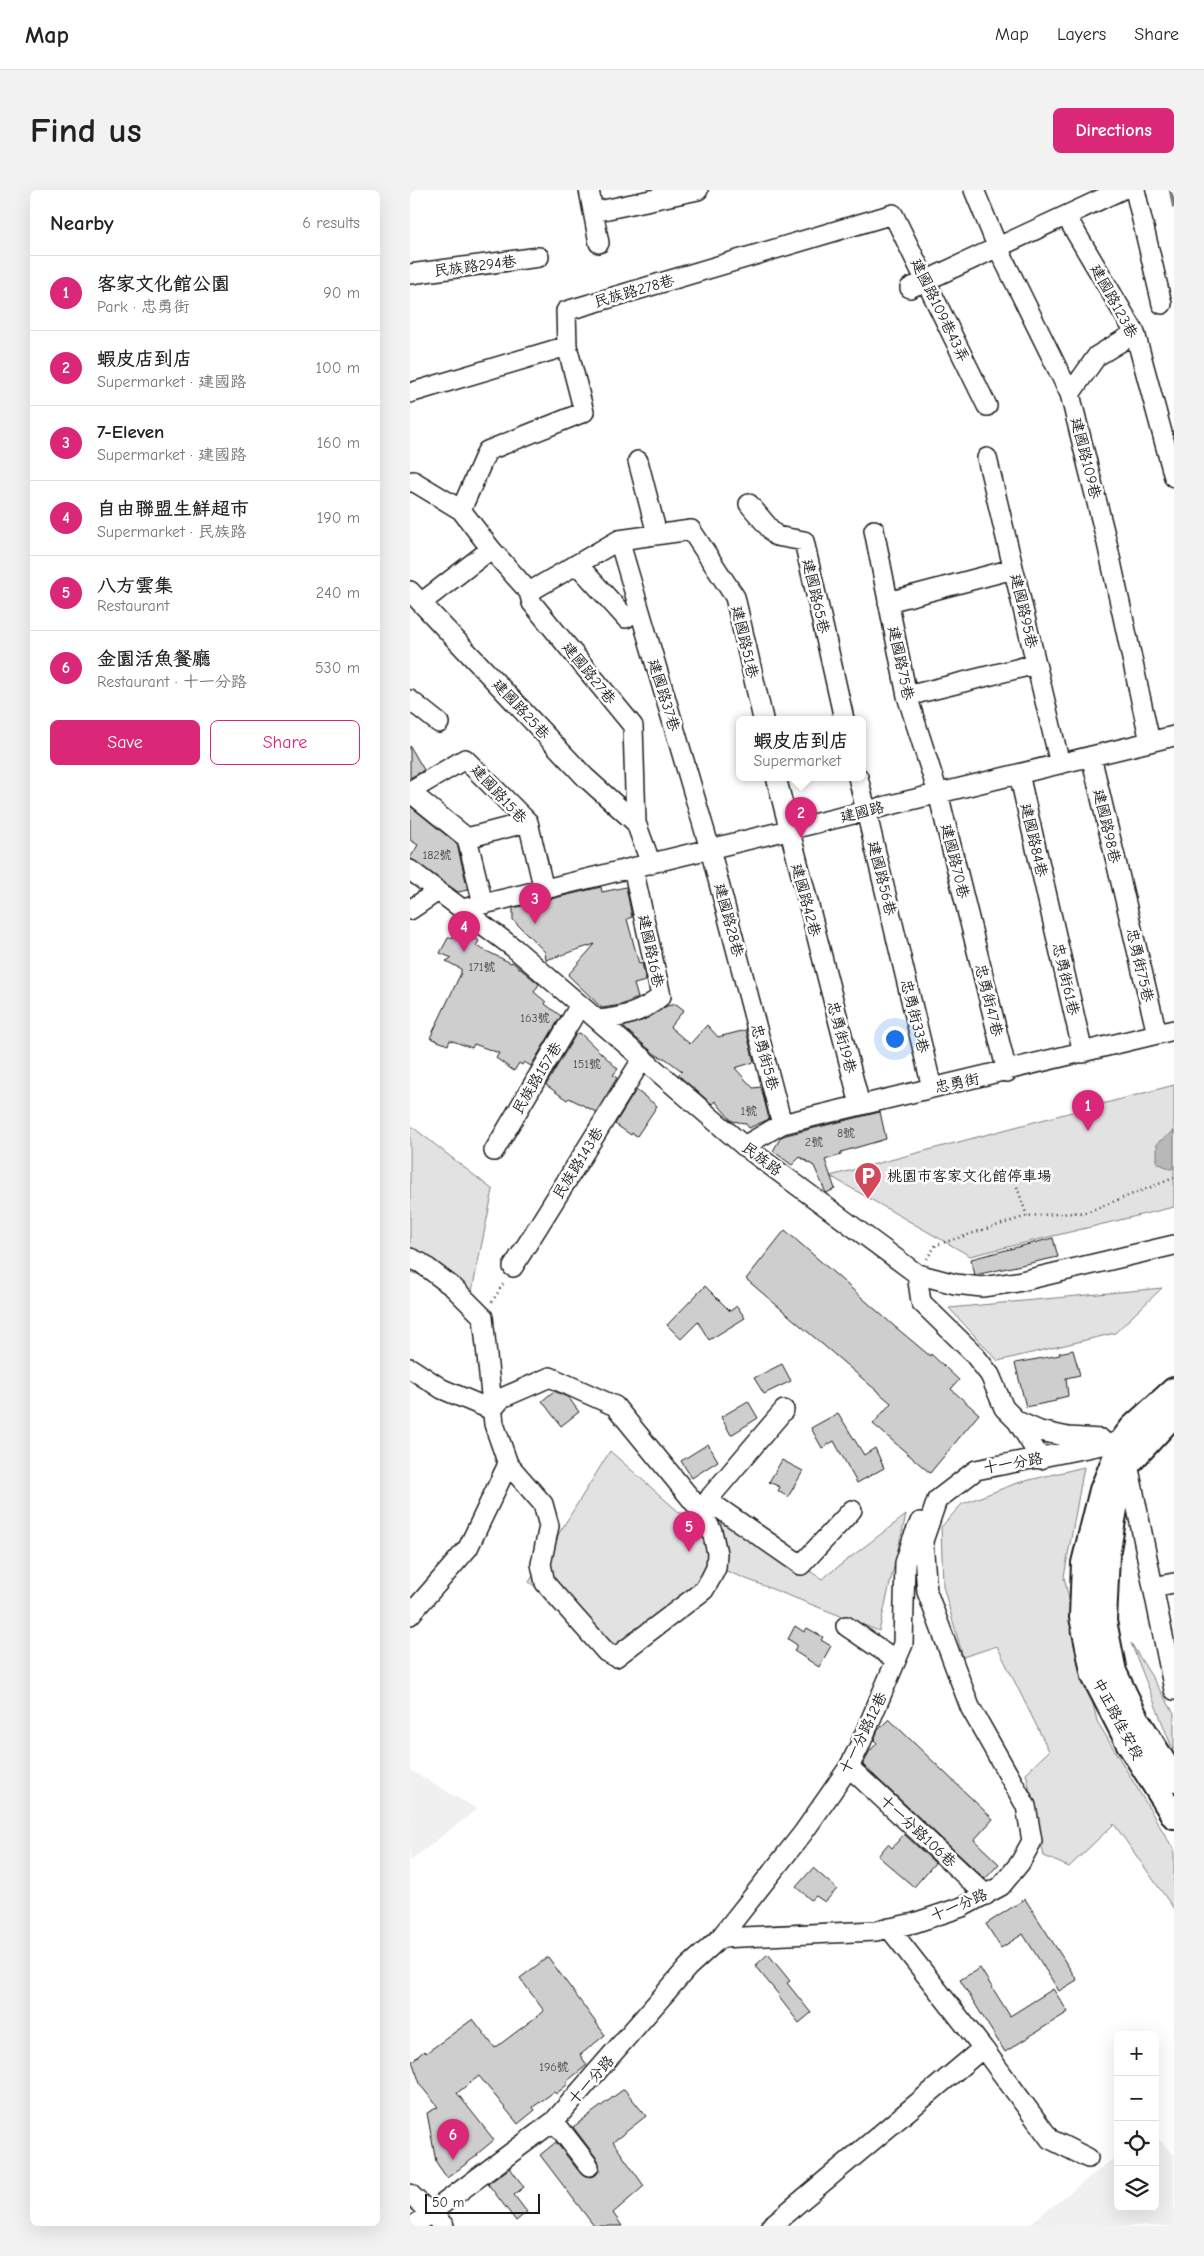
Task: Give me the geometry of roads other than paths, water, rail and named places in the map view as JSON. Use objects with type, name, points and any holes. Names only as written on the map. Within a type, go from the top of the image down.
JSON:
[{"type":"main road","name":"中正路佳安段","points":[[1174,1390],[1132,1428],[1122,1441],[1102,1490],[1084,1563],[1082,1617],[1094,1676],[1129,1744],[1174,1816]]},
{"type":"main road","points":[[1128,1464],[1174,1414]]},
{"type":"main road","name":"中正路佳安段","points":[[1128,1464],[1115,1510],[1107,1555],[1104,1621],[1114,1672],[1135,1716],[1174,1778]]},
{"type":"street","points":[[590,190],[599,243]]},
{"type":"street","points":[[594,212],[698,190]]},
{"type":"street","name":"建國路109巷","points":[[974,190],[998,248],[1070,394],[1107,543],[1150,742]]},
{"type":"street","points":[[917,284],[1121,190]]},
{"type":"street","points":[[1135,190],[1162,304]]},
{"type":"street","name":"建國路109巷43弄","points":[[894,214],[917,284],[987,406]]},
{"type":"street","name":"民族路278巷","points":[[568,346],[566,311],[894,214]]},
{"type":"street","name":"建國路123巷","points":[[1066,216],[1135,333],[1174,477]]},
{"type":"street","name":"民族路294巷","points":[[410,274],[539,257]]},
{"type":"street","points":[[1070,394],[1097,356],[1135,333]]},
{"type":"street","points":[[410,393],[568,346],[584,412],[488,451],[461,510],[412,481],[410,482]]},
{"type":"street","name":"建國路95巷","points":[[987,458],[1060,764]]},
{"type":"street","points":[[638,461],[657,534]]},
{"type":"street","name":"建國路65巷","points":[[749,504],[776,536],[804,541],[843,716]]},
{"type":"street","name":"建國路27巷","points":[[461,510],[491,549],[529,592],[532,603],[633,726],[636,823],[642,866]]},
{"type":"street","name":"建國路51巷","points":[[618,540],[691,530],[735,597],[761,716]]},
{"type":"street","name":"建國路75巷","points":[[874,530],[907,696],[938,794]]},
{"type":"street","points":[[529,592],[618,540]]},
{"type":"street","name":"建國路37巷","points":[[618,540],[710,849]]},
{"type":"street","points":[[416,597],[491,549]]},
{"type":"street","points":[[577,564],[626,618]]},
{"type":"street","points":[[888,602],[1014,569]]},
{"type":"street","name":"建國路25巷","points":[[416,597],[585,777],[636,823]]},
{"type":"street","points":[[907,696],[1036,664]]},
{"type":"street","points":[[410,700],[438,723]]},
{"type":"street","name":"建國路","points":[[463,910],[1091,756],[1150,742],[1173,740]]},
{"type":"street","name":"建國路98巷","points":[[1091,756],[1124,895]]},
{"type":"street","name":"建國路15巷","points":[[410,791],[465,759],[528,822],[544,890]]},
{"type":"street","name":"建國路84巷","points":[[1019,774],[1049,906]]},
{"type":"street","points":[[777,781],[788,830]]},
{"type":"street","points":[[859,781],[866,811]]},
{"type":"street","points":[[410,791],[467,838],[483,904]]},
{"type":"street","name":"建國路70巷","points":[[938,794],[972,928]]},
{"type":"street","name":"建國路56巷","points":[[866,811],[898,944]]},
{"type":"street","points":[[467,838],[528,822]]},
{"type":"street","name":"建國路42巷","points":[[788,830],[824,970]]},
{"type":"street","name":"建國路28巷","points":[[710,849],[747,990]]},
{"type":"street","name":"建國路16巷","points":[[598,1020],[613,1019],[649,1007],[662,996],[642,866]]},
{"type":"street","name":"民族路","points":[[410,870],[514,948],[744,1146],[917,1274],[955,1284],[982,1287],[1017,1282],[1174,1245]]},
{"type":"street","points":[[410,910],[438,891]]},
{"type":"street","name":"忠勇街75巷","points":[[1124,895],[1165,1032]]},
{"type":"street","name":"忠勇街61巷","points":[[1049,906],[1082,1053]]},
{"type":"street","name":"忠勇街47巷","points":[[972,928],[1007,1072]]},
{"type":"street","name":"忠勇街33巷","points":[[898,944],[932,1088]]},
{"type":"street","name":"忠勇街19巷","points":[[824,970],[860,1105]]},
{"type":"street","name":"忠勇街5巷","points":[[747,990],[782,1124]]},
{"type":"street","name":"民族路157巷","points":[[494,1151],[580,1005]]},
{"type":"street","name":"忠勇街","points":[[744,1146],[782,1124],[1007,1072],[1165,1032]]},
{"type":"street","name":"民族路143巷","points":[[514,1267],[643,1058]]},
{"type":"street","points":[[410,1258],[421,1263],[454,1288],[483,1317],[492,1410],[494,1424],[508,1464],[543,1504],[549,1526],[541,1564],[545,1583],[606,1652],[616,1657],[704,1590],[716,1568],[717,1554],[712,1531],[701,1511],[615,1406],[550,1377],[502,1398],[492,1410]]},
{"type":"street","points":[[917,1274],[921,1302],[973,1353],[990,1375],[1004,1408],[1017,1422],[1041,1458]]},
{"type":"street","points":[[410,1368],[442,1390],[492,1410]]},
{"type":"street","points":[[701,1511],[711,1496],[784,1410]]},
{"type":"street","points":[[1017,1422],[1040,1431],[1068,1437],[1122,1441],[1174,1690]]},
{"type":"street","name":"十一分路","points":[[413,2226],[429,2212],[554,2121],[688,1967],[720,1938],[876,1931],[914,1923],[962,1907],[1001,1886],[1020,1863],[1032,1841],[1026,1806],[970,1707],[927,1592],[923,1542],[938,1500],[976,1470],[1122,1441]]},
{"type":"street","points":[[410,1615],[468,1548],[508,1464]]},
{"type":"street","name":"十一分路12巷","points":[[720,1938],[803,1833],[849,1768],[877,1709],[903,1644],[905,1563],[913,1538],[923,1517],[938,1500]]},
{"type":"street","points":[[701,1511],[719,1508],[801,1566],[852,1510]]},
{"type":"street","points":[[1153,1587],[1174,1583]]},
{"type":"street","points":[[846,1626],[896,1660]]},
{"type":"street","name":"十一分路106巷","points":[[849,1768],[986,1895]]},
{"type":"street","points":[[889,1928],[983,2048],[1050,2139],[1088,2158]]},
{"type":"street","points":[[771,2226],[983,2048]]},
{"type":"street","points":[[554,2121],[589,2166]]},
{"type":"street","points":[[410,2194],[444,2226]]},
{"type":"waterway","points":[[1171,190],[1174,206]]},
{"type":"place","name":"蝦皮店到店","points":[[801,838]]},
{"type":"place","name":"7-Eleven","points":[[535,924]]},
{"type":"place","name":"自由聯盟生鮮超市","points":[[464,952]]},
{"type":"place","name":"客家文化館公園","points":[[1088,1131]]},
{"type":"place","name":"桃園市客家文化館停車場","points":[[868,1200]]},
{"type":"place","name":"八方雲集","points":[[689,1552]]},
{"type":"place","name":"金園活魚餐廳","points":[[453,2160]]}]
